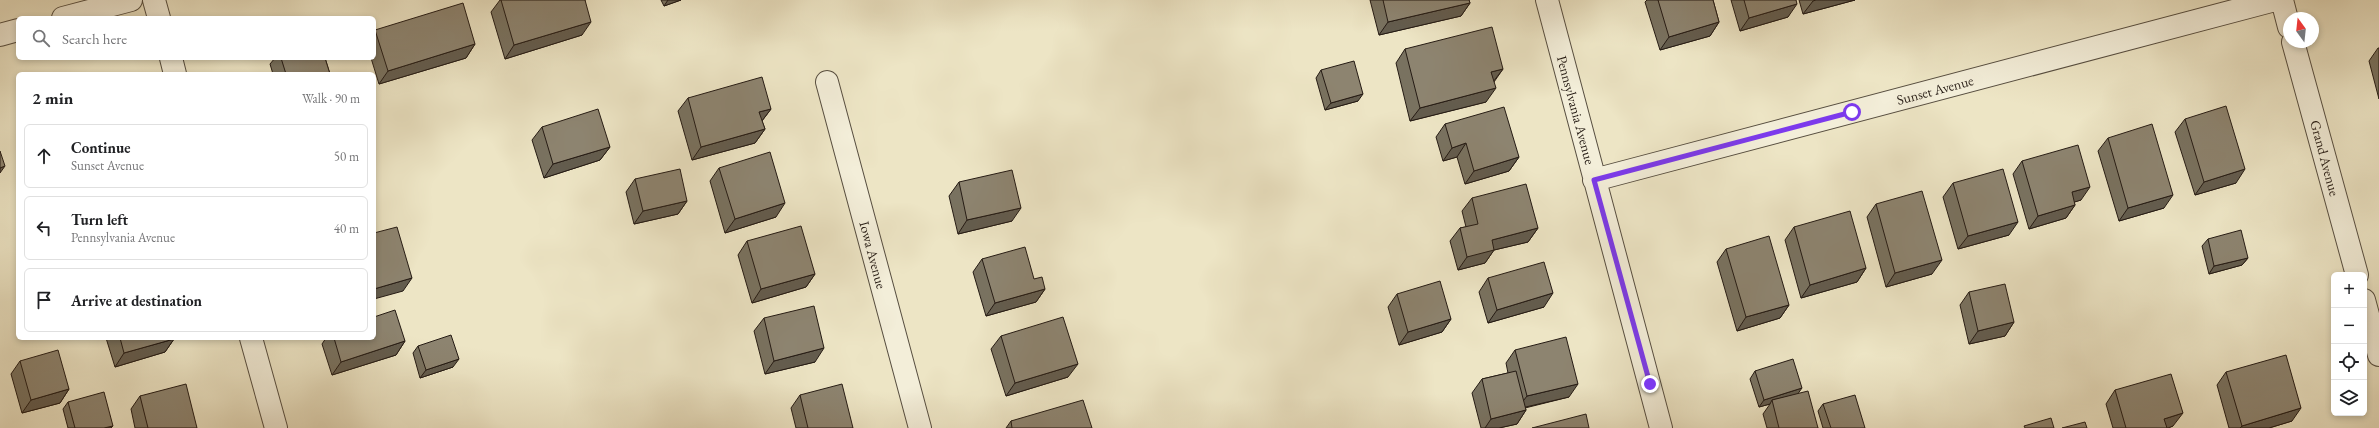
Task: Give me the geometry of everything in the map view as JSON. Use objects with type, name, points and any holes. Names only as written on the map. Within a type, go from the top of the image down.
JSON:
[{"type":"street","points":[[70,16],[130,0]]},
{"type":"street","points":[[154,0],[158,16]]},
{"type":"street","name":"Pennsylvania Avenue","points":[[1548,0],[1594,180],[1661,428]]},
{"type":"street","name":"Sunset Avenue","points":[[1594,180],[2275,0]]},
{"type":"street","points":[[2282,0],[2285,12]]},
{"type":"street","points":[[0,35],[16,31]]},
{"type":"street","name":"Grand Avenue","points":[[2295,48],[2356,272]]},
{"type":"street","points":[[171,60],[174,72]]},
{"type":"street","name":"Iowa Avenue","points":[[826,82],[920,428]]},
{"type":"street","points":[[2366,308],[2379,355]]},
{"type":"street","points":[[252,340],[276,428]]},
{"type":"building","points":[[501,0],[585,0],[591,22],[514,45]]},
{"type":"building","points":[[1383,0],[1469,0],[1470,3],[1388,22]]},
{"type":"building","points":[[1658,0],[1713,0],[1719,22],[1669,37]]},
{"type":"building","points":[[1744,0],[1796,0],[1797,4],[1749,18]]},
{"type":"building","points":[[463,3],[475,44],[388,71],[376,30]]},
{"type":"building","points":[[1492,27],[1503,69],[1491,72],[1496,88],[1420,108],[1405,49]]},
{"type":"building","points":[[282,60],[326,60],[329,72],[285,72]]},
{"type":"building","points":[[1354,61],[1363,94],[1331,103],[1321,70]]},
{"type":"building","points":[[762,77],[771,109],[759,112],[765,129],[701,147],[688,98]]},
{"type":"building","points":[[2226,106],[2245,169],[2204,182],[2185,119]]},
{"type":"building","points":[[1504,107],[1519,157],[1474,171],[1466,143],[1452,148],[1445,124]]},
{"type":"building","points":[[598,109],[610,147],[553,164],[542,127]]},
{"type":"building","points":[[2152,124],[2173,195],[2128,208],[2108,138]]},
{"type":"building","points":[[2078,145],[2090,187],[2072,192],[2075,205],[2038,216],[2022,161]]},
{"type":"building","points":[[0,151],[5,166],[0,168]]},
{"type":"building","points":[[770,152],[785,203],[735,219],[719,168]]},
{"type":"building","points":[[680,169],[687,201],[643,211],[635,179]]},
{"type":"building","points":[[2003,169],[2018,222],[1968,236],[1953,183]]},
{"type":"building","points":[[1012,170],[1021,208],[967,220],[959,182]]},
{"type":"building","points":[[1526,184],[1538,228],[1492,240],[1494,250],[1467,257],[1460,228],[1478,224],[1472,198]]},
{"type":"building","points":[[1922,191],[1942,260],[1895,273],[1876,204]]},
{"type":"building","points":[[1850,211],[1866,268],[1810,285],[1794,227]]},
{"type":"building","points":[[801,226],[815,274],[761,289],[747,241]]},
{"type":"building","points":[[397,227],[412,278],[376,288],[376,232]]},
{"type":"building","points":[[2241,230],[2248,258],[2214,266],[2208,239]]},
{"type":"building","points":[[1769,236],[1789,305],[1746,317],[1726,249]]},
{"type":"building","points":[[1025,247],[1034,279],[1042,277],[1045,289],[995,303],[982,259]]},
{"type":"building","points":[[1544,262],[1553,293],[1497,310],[1488,278]]},
{"type":"building","points":[[1440,281],[1451,319],[1408,332],[1397,294]]},
{"type":"building","points":[[2005,284],[2014,322],[1978,331],[1969,292]]},
{"type":"building","points":[[814,306],[824,348],[774,361],[764,318]]},
{"type":"building","points":[[395,310],[405,341],[341,362],[335,340],[376,340],[376,316]]},
{"type":"building","points":[[1063,317],[1078,364],[1015,383],[1001,336]]},
{"type":"building","points":[[451,335],[459,359],[426,370],[418,346]]},
{"type":"building","points":[[1566,337],[1578,384],[1527,396],[1515,350]]},
{"type":"building","points":[[121,340],[170,340],[124,353]]},
{"type":"building","points":[[58,350],[69,389],[31,400],[20,361]]},
{"type":"building","points":[[2286,355],[2301,408],[2242,426],[2226,372]]},
{"type":"building","points":[[1793,359],[1802,388],[1764,400],[1755,371]]},
{"type":"building","points":[[1516,371],[1526,410],[1491,419],[1482,379]]},
{"type":"building","points":[[2171,374],[2183,413],[2164,419],[2167,428],[2126,428],[2115,390]]},
{"type":"building","points":[[186,384],[197,428],[148,428],[140,396]]},
{"type":"building","points":[[842,384],[853,428],[808,428],[800,395]]},
{"type":"building","points":[[1808,391],[1818,428],[1779,428],[1772,400]]},
{"type":"building","points":[[104,392],[113,426],[104,428],[75,428],[68,402]]},
{"type":"building","points":[[1855,395],[1865,428],[1831,428],[1823,404]]},
{"type":"building","points":[[1083,400],[1092,428],[1012,428],[1011,421]]},
{"type":"building","points":[[1586,414],[1589,428],[1532,428]]},
{"type":"building","points":[[2051,418],[2054,428],[2025,428],[2024,426]]},
{"type":"building","points":[[2085,422],[2087,428],[2062,428]]},
{"type":"route","points":[[1650,384],[1594,180],[1852,112]]}]
